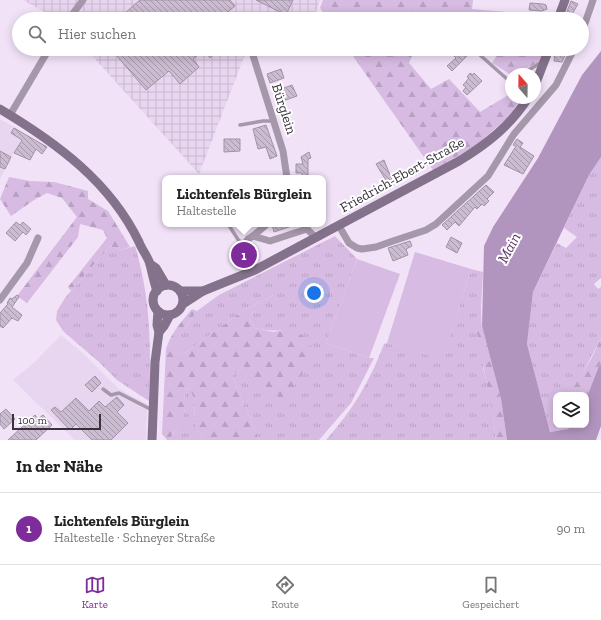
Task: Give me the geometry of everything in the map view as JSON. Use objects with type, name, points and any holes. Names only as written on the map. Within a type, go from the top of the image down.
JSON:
[{"type":"street","points":[[74,12],[83,0]]},
{"type":"street","points":[[561,12],[565,0]]},
{"type":"street","points":[[589,12],[593,0]]},
{"type":"street","points":[[10,115],[45,56]]},
{"type":"street","name":"Bürglein","points":[[253,56],[286,162],[287,175]]},
{"type":"street","points":[[541,70],[546,56]]},
{"type":"street","points":[[339,226],[349,243],[352,246],[362,249],[376,247],[420,232],[436,224],[488,176],[514,134],[556,85],[570,56]]},
{"type":"street","name":"Friedrich-Ebert-Straße","points":[[203,291],[255,270],[315,237],[339,226],[439,173],[480,148],[509,123],[523,104]]},
{"type":"street","points":[[0,109],[56,145],[73,158],[97,181],[124,215],[150,264],[156,291],[154,298],[157,310],[157,325],[159,332],[152,440]]},
{"type":"street","points":[[255,270],[247,252],[246,243],[264,227]]},
{"type":"street","points":[[253,236],[270,241],[307,229],[310,230],[315,237]]},
{"type":"street","points":[[2,295],[27,263],[38,238]]},
{"type":"street","points":[[150,264],[156,268],[166,285]]},
{"type":"street","points":[[156,291],[166,285],[175,287],[180,291],[183,297],[183,304]]},
{"type":"street","points":[[180,291],[203,291]]},
{"type":"street","points":[[159,332],[170,315],[179,311],[183,304],[203,291]]},
{"type":"street","points":[[157,310],[170,315]]},
{"type":"lane","points":[[481,56],[505,77]]},
{"type":"lane","points":[[532,68],[545,60]]},
{"type":"lane","points":[[240,125],[263,121],[274,121]]},
{"type":"lane","points":[[230,227],[239,241],[246,243]]},
{"type":"lane","points":[[103,390],[111,395],[119,393],[153,411]]},
{"type":"shaded area","points":[[23,0],[320,0],[316,12],[44,12]]},
{"type":"shaded area","points":[[92,56],[244,56],[199,174]]},
{"type":"shaded area","points":[[0,119],[24,133],[0,179]]},
{"type":"shaded area","points":[[61,335],[86,356],[119,389],[147,404],[146,440],[75,440],[13,380],[36,361]]},
{"type":"green space","points":[[323,0],[473,0],[472,9],[507,12],[323,12],[320,8]]},
{"type":"green space","points":[[353,56],[412,56],[409,63],[431,89],[449,79],[480,112],[505,97],[505,104],[518,104],[507,118],[477,145],[433,170]]},
{"type":"green space","points":[[496,56],[542,56],[540,62],[527,68],[505,68],[505,71],[492,63]]},
{"type":"green space","points":[[601,157],[601,278],[594,284],[598,289],[601,287],[601,338],[573,392],[553,392],[553,428],[569,428],[550,432],[527,344],[533,292],[557,243],[566,248],[577,237],[564,228],[589,175]]},
{"type":"green space","points":[[9,177],[30,181],[54,182],[88,191],[88,199],[108,211],[130,247],[121,250],[110,246],[71,291],[68,287],[107,238],[103,230],[80,224],[78,237],[27,303],[17,296],[77,217],[62,198],[47,193],[11,216],[0,199]]},
{"type":"green space","points":[[335,236],[357,259],[326,343],[369,358],[374,358],[351,403],[319,440],[259,440],[232,375],[243,368],[289,330],[264,330],[255,328],[249,318],[252,313],[274,295],[243,311],[182,355],[177,354],[175,346],[181,333],[197,311],[219,295]]},
{"type":"green space","points":[[110,246],[121,250],[135,246],[144,285],[149,323],[149,401],[117,380],[63,331],[56,320],[57,311],[65,298]]},
{"type":"green space","points":[[415,252],[471,269],[443,360],[387,343]]},
{"type":"green space","points":[[357,259],[400,274],[369,358],[326,343]]},
{"type":"green space","points":[[471,269],[483,272],[481,307],[483,367],[491,400],[496,440],[326,440],[360,395],[373,371],[384,344],[387,343],[443,359]]},
{"type":"green space","points":[[276,294],[252,313],[249,318],[255,328],[273,332],[295,328],[311,346],[312,357],[285,402],[243,368],[232,375],[259,440],[203,440],[194,423],[195,401],[189,387],[184,390],[185,406],[183,417],[170,440],[167,440],[162,434],[166,349],[180,323],[192,309],[197,311],[182,331],[178,342],[177,354],[182,355],[243,311]]},
{"type":"green space","points":[[482,326],[501,399],[507,440],[496,440],[477,332]]},
{"type":"green space","points":[[601,338],[601,365],[599,366],[589,392],[571,392],[592,357]]},
{"type":"green space","points":[[189,387],[195,400],[194,423],[203,440],[170,440],[183,417],[185,406],[184,390]]},
{"type":"water","name":"Main","points":[[601,51],[601,157],[589,175],[533,292],[527,344],[550,432],[569,428],[589,428],[589,392],[599,366],[601,365],[601,426],[596,440],[507,440],[501,399],[482,326],[484,246],[493,227],[538,158],[582,75]]},
{"type":"building","points":[[140,0],[230,0],[235,6],[228,12],[126,12]]},
{"type":"building","points":[[256,0],[293,0],[287,12],[280,12]]},
{"type":"building","points":[[571,1],[578,4],[573,12],[567,12]]},
{"type":"building","points":[[530,3],[546,5],[547,9],[542,11],[529,10]]},
{"type":"building","points":[[117,56],[197,56],[193,59],[199,67],[180,84],[169,71],[146,90]]},
{"type":"building","points":[[454,56],[467,56],[452,71],[447,66],[456,58]]},
{"type":"building","points":[[554,56],[565,56],[562,62],[554,61]]},
{"type":"building","points":[[281,69],[284,78],[270,83],[267,74]]},
{"type":"building","points":[[470,73],[473,75],[474,73],[482,81],[467,95],[463,91],[466,87],[463,85],[469,78],[467,77]]},
{"type":"building","points":[[292,85],[297,96],[280,102],[276,91]]},
{"type":"building","points":[[266,125],[277,156],[270,159],[266,147],[258,149],[253,129]]},
{"type":"building","points":[[14,128],[47,147],[42,154],[36,149],[30,160],[14,153],[22,140],[11,133]]},
{"type":"building","points":[[224,139],[240,139],[240,151],[224,152]]},
{"type":"building","points":[[517,139],[523,143],[520,147],[534,156],[523,174],[504,165],[516,146],[513,145]]},
{"type":"building","points":[[0,151],[11,157],[5,169],[0,167]]},
{"type":"building","points":[[309,152],[311,158],[308,159],[308,175],[296,173],[296,164],[303,164],[301,157]]},
{"type":"building","points":[[384,160],[394,185],[390,187],[376,164]]},
{"type":"building","points":[[486,185],[494,192],[487,199],[489,201],[484,206],[482,204],[477,209],[475,207],[459,226],[455,222],[447,230],[442,225]]},
{"type":"building","points":[[16,222],[20,225],[23,222],[31,229],[26,235],[23,232],[15,241],[6,233]]},
{"type":"building","points":[[273,227],[288,227],[274,232]]},
{"type":"building","points":[[451,237],[462,243],[457,253],[446,247]]},
{"type":"building","points":[[410,241],[412,246],[406,249],[408,255],[393,261],[388,248]]},
{"type":"building","points":[[17,295],[19,297],[12,307],[22,315],[18,321],[12,318],[3,328],[0,326],[0,313],[8,304],[7,303],[10,298],[12,299]]},
{"type":"building","points":[[95,376],[101,383],[92,392],[85,385]]},
{"type":"building","points":[[117,397],[124,405],[117,412],[128,423],[111,440],[92,440],[76,424],[70,430],[51,410],[55,407],[61,412],[76,398],[89,411],[99,401],[105,407]]},
{"type":"building","points":[[6,409],[15,419],[4,429],[0,424],[0,414]]},
{"type":"building","points":[[35,415],[38,419],[43,415],[52,425],[36,440],[8,440]]},
{"type":"place","name":"Lichtenfels Bürglein","points":[[244,255]]}]
